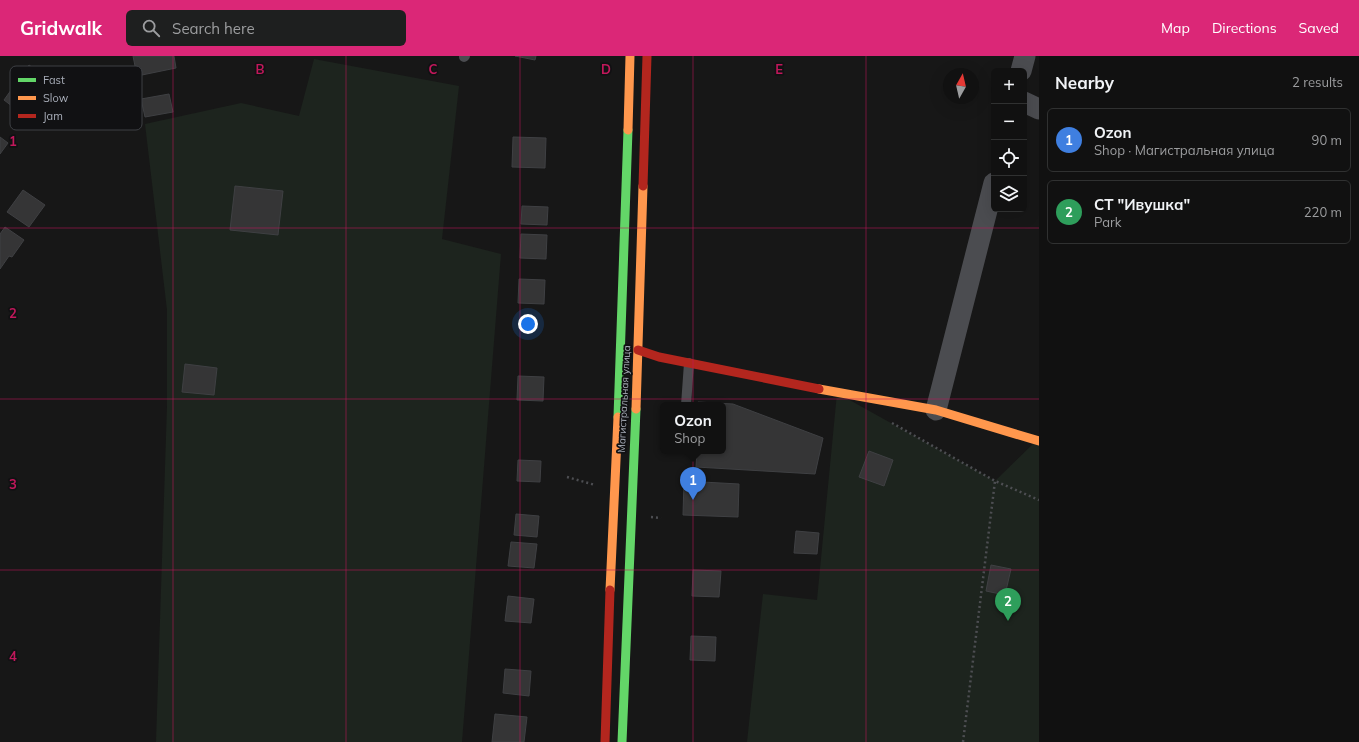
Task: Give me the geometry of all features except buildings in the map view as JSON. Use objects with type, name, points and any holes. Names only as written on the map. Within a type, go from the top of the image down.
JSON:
[{"type":"main road","name":"Магистральная улица","points":[[605,742],[621,341],[630,56]]},
{"type":"main road","name":"Магистральная улица","points":[[622,742],[638,350],[647,56]]},
{"type":"main road","points":[[638,350],[659,357],[688,363],[838,393],[936,410],[1038,440]]},
{"type":"street","points":[[1022,68],[1025,56]]},
{"type":"street","points":[[1027,103],[1039,108]]},
{"type":"street","points":[[936,410],[991,196]]},
{"type":"lane","points":[[686,402],[688,363]]},
{"type":"path","points":[[885,420],[995,481],[1039,500]]},
{"type":"path","points":[[963,742],[995,481]]},
{"type":"shaded area","points":[[314,59],[459,86],[442,239],[501,254],[462,742],[156,742],[167,406],[167,310],[145,124],[241,103],[299,116]]},
{"type":"shaded area","points":[[837,393],[995,481],[1037,440],[1039,441],[1039,742],[747,742],[763,594],[817,600]]},
{"type":"traffic: fast","points":[[618,417],[628,130]]},
{"type":"traffic: fast","points":[[622,742],[636,409]]},
{"type":"traffic: slow","points":[[628,130],[630,56]]},
{"type":"traffic: slow","points":[[636,409],[643,186]]},
{"type":"traffic: slow","points":[[819,389],[936,410],[1039,441]]},
{"type":"traffic: slow","points":[[610,590],[618,417]]},
{"type":"traffic: jam","points":[[643,186],[647,56]]},
{"type":"traffic: jam","points":[[638,350],[659,357],[819,389]]},
{"type":"traffic: jam","points":[[605,742],[610,590]]},
{"type":"place","name":"Ozon","points":[[693,500]]},
{"type":"place","name":"СТ \"Ивушка\"","points":[[1008,621]]}]
